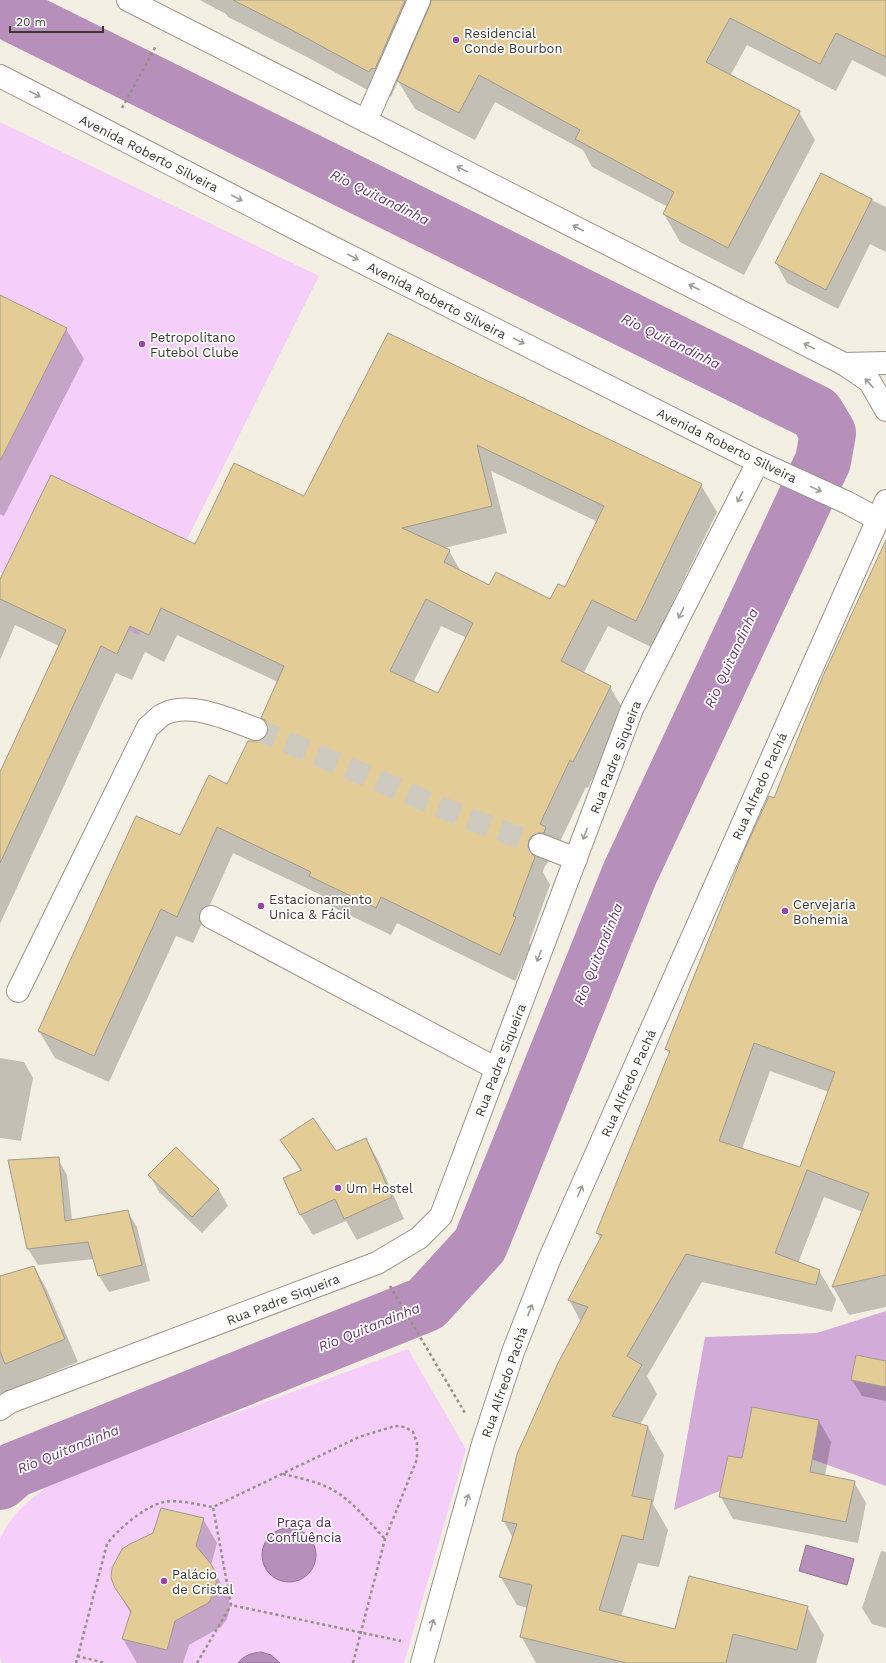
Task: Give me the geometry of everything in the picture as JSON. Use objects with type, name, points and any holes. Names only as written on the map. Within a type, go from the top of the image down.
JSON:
[{"type":"main road","points":[[128,0],[844,364],[870,382],[886,410]]},
{"type":"main road","points":[[366,121],[419,0]]},
{"type":"main road","name":"Avenida Roberto Silveira","points":[[0,76],[109,133],[763,464],[848,503],[882,510]]},
{"type":"main road","points":[[844,364],[886,363]]},
{"type":"main road","name":"Rua Padre Siqueira","points":[[0,1410],[10,1402],[377,1263],[420,1238],[441,1216],[632,709],[763,464]]},
{"type":"main road","name":"Rua Alfredo Pachá","points":[[424,1655],[483,1444],[513,1352],[549,1260],[882,510]]},
{"type":"main road","points":[[18,991],[148,727],[163,715],[184,709],[206,712],[256,729]]},
{"type":"main road","points":[[540,845],[576,859]]},
{"type":"main road","points":[[211,917],[497,1069]]},
{"type":"path","points":[[109,133],[170,21]]},
{"type":"path","points":[[377,1263],[483,1444]]},
{"type":"path","points":[[76,1663],[107,1544],[115,1532],[155,1505],[165,1502],[214,1507],[359,1437],[395,1426],[405,1427],[413,1432],[417,1443],[417,1458],[386,1539],[353,1663]]},
{"type":"path","points":[[283,1474],[315,1482],[332,1489],[346,1499],[386,1539]]},
{"type":"path","points":[[197,1663],[231,1605],[214,1507]]},
{"type":"path","points":[[231,1605],[361,1632],[424,1655]]},
{"type":"path","points":[[77,1656],[105,1663]]},
{"type":"green space","name":"Petropolitano Futebol Clube","points":[[0,122],[319,276],[139,635],[0,572]]},
{"type":"green space","name":"Praça da Confluência","points":[[408,1349],[466,1449],[404,1663],[2,1663],[0,1657],[0,1540],[11,1520],[33,1497],[61,1478]]},
{"type":"shaded area","points":[[886,1311],[886,1486],[803,1456],[674,1510],[705,1337],[817,1333]]},
{"type":"shaded area","points":[[284,1528],[294,1528],[304,1532],[312,1540],[316,1550],[316,1560],[312,1570],[304,1578],[294,1582],[284,1582],[274,1578],[266,1570],[262,1560],[262,1550],[266,1540],[274,1532]]},
{"type":"shaded area","points":[[806,1545],[854,1559],[847,1585],[799,1571]]},
{"type":"shaded area","points":[[261,1652],[271,1655],[280,1663],[238,1663],[248,1655]]},
{"type":"building","points":[[233,0],[405,0],[375,69],[372,68],[369,72]]},
{"type":"building","points":[[431,0],[886,0],[886,57],[836,33],[820,64],[730,18],[706,62],[800,111],[728,248],[663,214],[674,192],[575,139],[580,130],[479,75],[459,113],[397,81]]},
{"type":"building","points":[[821,173],[872,199],[826,290],[775,263]]},
{"type":"building","points":[[0,295],[67,328],[0,461]]},
{"type":"building","points":[[388,333],[702,484],[636,621],[592,600],[561,661],[611,686],[573,762],[570,760],[540,824],[546,827],[544,833],[533,835],[529,840],[528,847],[535,857],[513,916],[516,917],[500,955],[381,897],[376,908],[309,876],[311,872],[217,827],[177,917],[161,909],[94,1056],[38,1031],[136,816],[180,835],[209,775],[227,784],[248,741],[259,741],[268,734],[268,726],[266,721],[261,718],[284,666],[161,608],[149,635],[130,626],[117,654],[101,646],[0,863],[0,772],[66,630],[0,599],[0,579],[51,475],[195,544],[234,463],[304,496]],"holes":[[[477,445],[604,506],[565,587],[558,584],[550,599],[496,572],[489,585],[444,562],[450,550],[402,528],[492,506]],[[426,599],[473,623],[438,693],[390,671]]]},
{"type":"building","name":"Cervejaria Bohemia","points":[[886,540],[886,1275],[832,1287],[869,1193],[807,1170],[775,1253],[820,1270],[816,1285],[686,1254],[627,1356],[642,1365],[612,1416],[648,1426],[632,1496],[652,1500],[643,1540],[622,1535],[599,1610],[675,1629],[689,1576],[808,1606],[797,1650],[733,1634],[726,1663],[627,1663],[520,1637],[532,1585],[499,1577],[517,1524],[502,1521],[517,1454],[558,1363],[588,1307],[568,1300],[602,1235],[596,1233],[670,1051],[665,1049],[744,851],[769,796],[774,798],[823,676]],"holes":[[[754,1043],[835,1072],[800,1167],[719,1141]]]},
{"type":"building","name":"Um Hostel","points":[[313,1118],[336,1151],[366,1138],[392,1197],[344,1219],[335,1199],[300,1215],[283,1178],[302,1170],[280,1140]]},
{"type":"building","points":[[176,1147],[219,1189],[192,1217],[148,1175]]},
{"type":"building","points":[[59,1157],[65,1221],[128,1210],[142,1265],[98,1276],[88,1242],[27,1249],[8,1160]]},
{"type":"building","points":[[34,1266],[65,1339],[5,1364],[0,1351],[0,1276]]},
{"type":"building","points":[[856,1355],[886,1361],[886,1387],[851,1380]]},
{"type":"building","points":[[752,1407],[819,1420],[810,1472],[855,1481],[846,1522],[719,1497],[728,1456],[742,1458]]},
{"type":"building","name":"Palácio de Cristal","points":[[161,1508],[204,1518],[196,1546],[211,1564],[216,1573],[214,1594],[208,1603],[175,1621],[167,1650],[122,1639],[131,1611],[115,1588],[111,1578],[112,1568],[122,1549],[153,1533]]},
{"type":"waterway","name":"Rio Quitandinha","points":[[0,8],[816,413],[828,433],[823,461],[630,873],[480,1245],[426,1304],[14,1470],[0,1482]]},
{"type":"tunnel","points":[[256,729],[464,817],[540,845]]},
{"type":"place","name":"Residencial Conde Bourbon","points":[[456,40]]},
{"type":"place","name":"Petropolitano Futebol Clube","points":[[142,344]]},
{"type":"place","name":"Estacionamento Unica & Fácil","points":[[261,906]]},
{"type":"place","name":"Cervejaria Bohemia","points":[[785,911]]},
{"type":"place","name":"Um Hostel","points":[[338,1188]]},
{"type":"place","name":"Palácio de Cristal","points":[[164,1581]]}]
